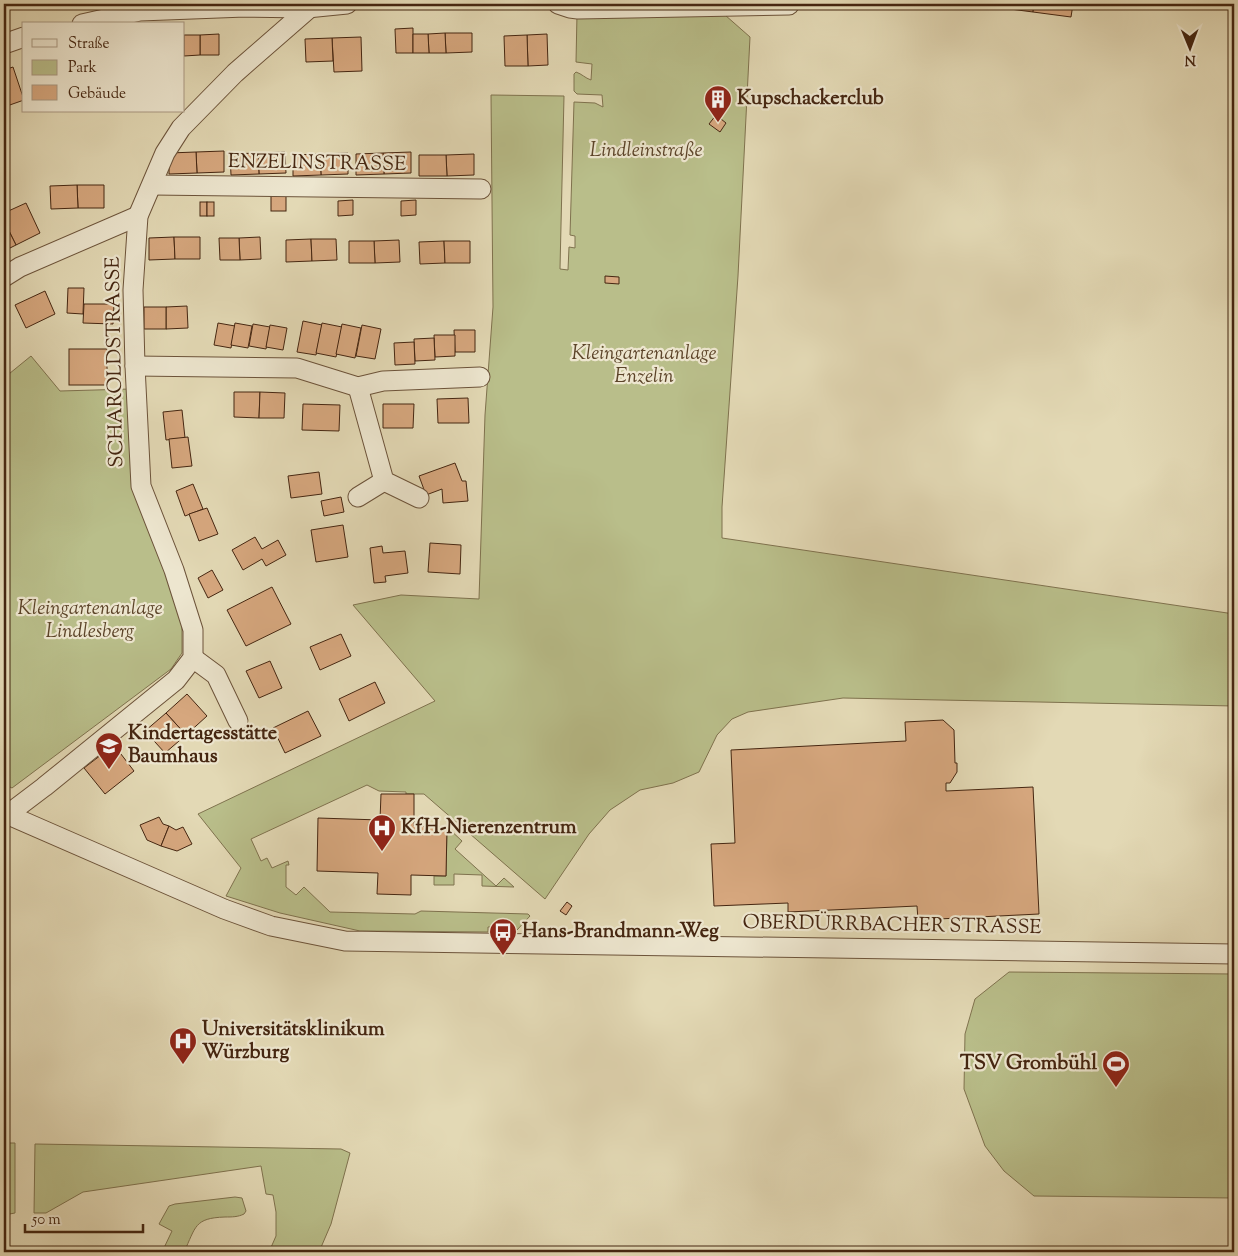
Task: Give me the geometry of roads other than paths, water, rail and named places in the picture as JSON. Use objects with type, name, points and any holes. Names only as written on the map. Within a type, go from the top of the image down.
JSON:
[{"type":"street","points":[[91,22],[140,11],[347,4]]},
{"type":"street","points":[[558,4],[570,8],[789,5]]},
{"type":"street","name":"SCHAROLDSTRASSE","points":[[193,658],[193,630],[174,570],[141,486],[133,290],[138,216],[165,153],[181,128],[235,73],[310,6]]},
{"type":"street","points":[[4,44],[22,38]]},
{"type":"street","name":"ENZELINSTRASSE","points":[[152,185],[481,189]]},
{"type":"street","points":[[4,277],[20,267],[138,216]]},
{"type":"street","points":[[135,366],[297,368],[358,387],[383,381],[480,377]]},
{"type":"street","points":[[358,387],[384,481],[419,498]]},
{"type":"street","points":[[358,497],[384,481]]},
{"type":"street","points":[[5,814],[44,788],[176,680],[193,658],[216,675],[238,721]]},
{"type":"street","name":"OBERDÜRRBACHER STRASSE","points":[[5,814],[224,909],[271,926],[345,941],[1234,954]]},
{"type":"place","name":"Kupschackerclub","points":[[718,123]]},
{"type":"place","name":"Kindertagesstätte Baumhaus","points":[[109,770]]},
{"type":"place","name":"KfH-Nierenzentrum","points":[[382,852]]},
{"type":"place","name":"Hans-Brandmann-Weg","points":[[503,956]]},
{"type":"place","name":"Universitätsklinikum Würzburg","points":[[183,1065]]},
{"type":"place","name":"TSV Grombühl","points":[[1116,1088]]},
{"type":"park label","name":"Lindleinstraße","points":[[646,151]]},
{"type":"park label","name":"Kleingartenanlage Enzelin","points":[[644,366]]},
{"type":"park label","name":"Kleingartenanlage Lindlesberg","points":[[90,620]]}]
